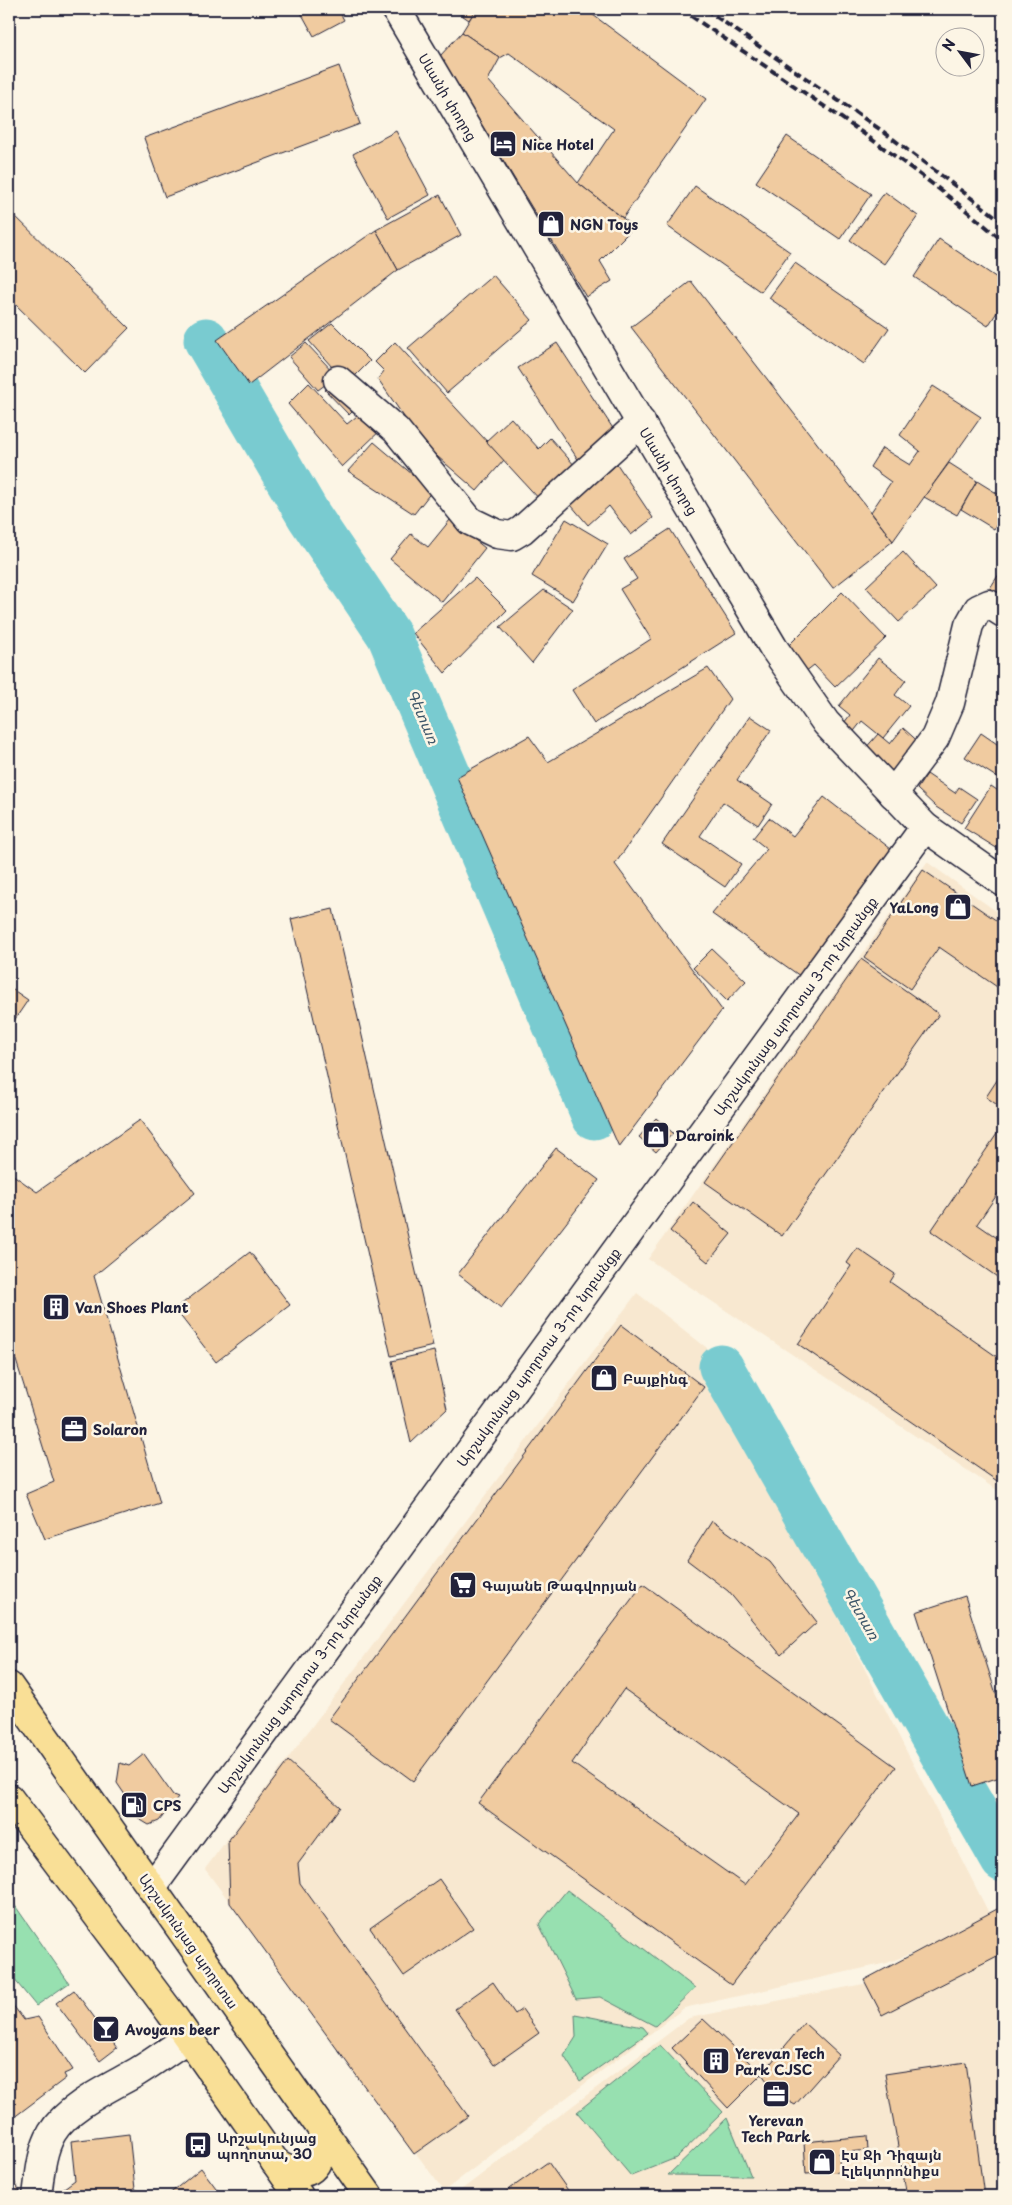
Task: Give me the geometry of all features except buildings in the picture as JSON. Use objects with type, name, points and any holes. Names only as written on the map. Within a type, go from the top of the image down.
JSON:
[{"type":"main road","name":"Արշակունյաց պողոտա","points":[[9,1686],[369,2196]]},
{"type":"main road","points":[[9,1798],[188,2038],[299,2196]]},
{"type":"main road","points":[[275,2162],[288,2169],[301,2172],[313,2168],[320,2160],[323,2131]]},
{"type":"street","name":"Սևանի փողոց","points":[[396,9],[773,647],[826,723],[925,827],[1003,882]]},
{"type":"street","points":[[338,380],[396,430],[470,521],[497,534],[512,536],[522,530],[641,422]]},
{"type":"street","points":[[893,794],[935,738],[950,703],[969,625],[978,609],[989,604],[1003,612]]},
{"type":"street","name":"Արշակունյաց պողոտա 3-րդ նրբանցք","points":[[152,1888],[925,827]]},
{"type":"street","points":[[37,2196],[44,2150],[53,2131],[68,2116],[99,2093],[138,2072],[188,2038]]},
{"type":"shaded area","points":[[927,862],[1003,916],[1003,1494],[648,1259]]},
{"type":"shaded area","points":[[637,1293],[754,1385],[828,1597],[993,1921],[887,1963],[684,2008],[444,2191],[205,1869]]},
{"type":"shaded area","points":[[1003,1935],[1003,2196],[453,2196],[689,2018],[889,1979],[987,1938]]},
{"type":"green space","points":[[567,1890],[695,1988],[655,2026],[600,1997],[576,1999],[539,1924]]},
{"type":"green space","points":[[9,1897],[69,1983],[36,2006],[9,1973]]},
{"type":"green space","points":[[575,2014],[643,2027],[648,2033],[580,2081],[564,2056],[576,2037]]},
{"type":"green space","points":[[660,2045],[723,2112],[676,2158],[631,2176],[577,2112]]},
{"type":"green space","points":[[727,2118],[751,2176],[668,2175]]},
{"type":"waterway","name":"Գետառ","points":[[206,340],[309,516],[389,635],[594,1117]]},
{"type":"waterway","name":"Գետառ","points":[[721,1367],[1003,1860]]},
{"type":"railway","points":[[681,9],[886,150],[965,209],[1003,241]]},
{"type":"railway","points":[[705,9],[881,130],[1003,222]]},
{"type":"place","name":"Nice Hotel","points":[[503,144]]},
{"type":"place","name":"NGN Toys","points":[[551,224]]},
{"type":"place","name":"YaLong","points":[[958,907]]},
{"type":"place","name":"Daroink","points":[[656,1135]]},
{"type":"place","name":"Van Shoes Plant","points":[[56,1307]]},
{"type":"place","name":"Բայքինգ","points":[[604,1378]]},
{"type":"place","name":"Solaron","points":[[74,1429]]},
{"type":"place","name":"Գայանե Թագվորյան","points":[[463,1585]]},
{"type":"place","name":"CPS","points":[[134,1805]]},
{"type":"place","name":"Avoyans beer","points":[[106,2029]]},
{"type":"place","name":"Yerevan Tech Park CJSC","points":[[716,2061]]},
{"type":"place","name":"Yerevan Tech Park","points":[[776,2094]]},
{"type":"place","name":"Արշակունյաց պողոտա, 30","points":[[198,2145]]},
{"type":"place","name":"Էս Ջի Դիզայն Էլեկտրոնիքս","points":[[822,2162]]}]
